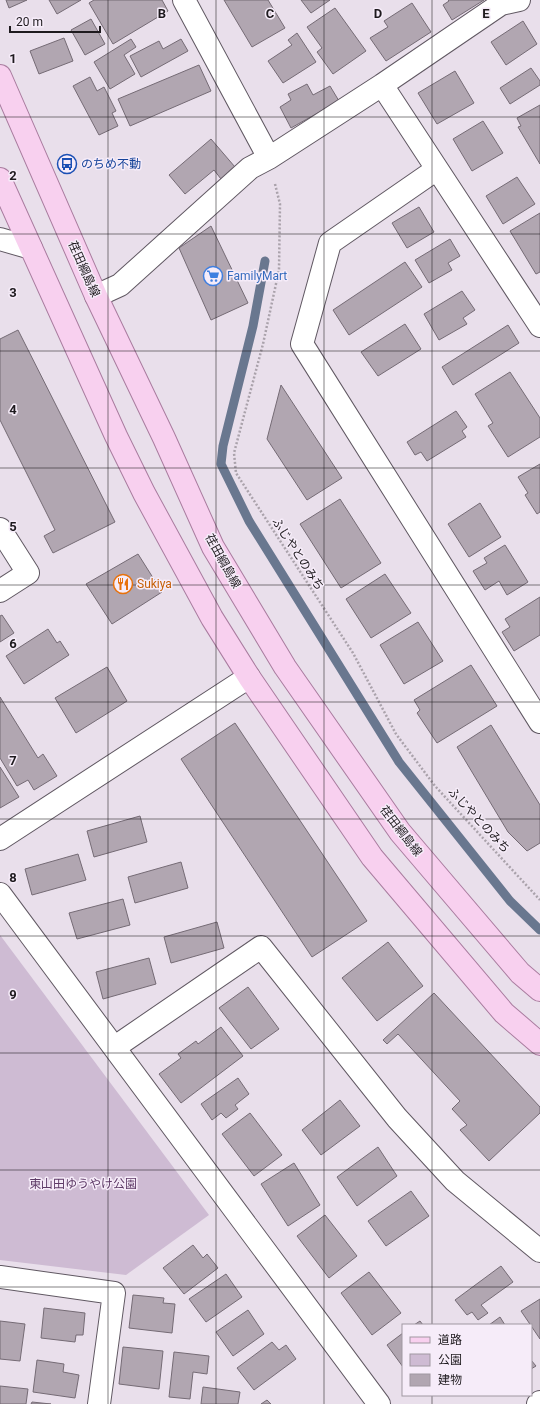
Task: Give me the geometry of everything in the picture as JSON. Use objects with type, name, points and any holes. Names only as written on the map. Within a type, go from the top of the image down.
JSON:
[{"type":"main road","name":"荏田綱島線","points":[[0,76],[96,296],[164,438],[213,546],[285,667],[400,832],[520,973],[540,990]]},
{"type":"main road","points":[[0,179],[116,436],[144,493],[212,618],[249,678],[372,857],[504,1013],[540,1044]]},
{"type":"street","points":[[184,0],[269,158]]},
{"type":"street","points":[[96,296],[120,285],[250,168],[269,158],[382,86],[501,4],[519,0]]},
{"type":"street","points":[[382,86],[540,326]]},
{"type":"street","points":[[437,169],[388,193],[330,243],[302,344],[540,722]]},
{"type":"street","points":[[0,239],[31,248]]},
{"type":"street","points":[[0,528],[28,573],[0,591]]},
{"type":"street","points":[[0,839],[249,678]]},
{"type":"street","points":[[0,894],[380,1404]]},
{"type":"street","points":[[115,1047],[261,947],[397,1118],[455,1181],[540,1251]]},
{"type":"street","points":[[0,1277],[114,1293],[99,1404]]},
{"type":"path","name":"ふじやとのみち","points":[[269,158],[280,204],[279,270],[263,344],[234,453],[236,474],[353,653],[396,734],[435,786],[540,900]]},
{"type":"green space","name":"東山田ゆうやけ公園","points":[[0,935],[209,1215],[126,1275],[0,1260]]},
{"type":"building","points":[[6,0],[27,0],[9,8]]},
{"type":"building","points":[[49,0],[81,0],[57,14]]},
{"type":"building","points":[[94,0],[162,0],[168,11],[113,44],[89,3]]},
{"type":"building","points":[[224,0],[268,0],[285,28],[252,47]]},
{"type":"building","points":[[301,0],[330,0],[311,13]]},
{"type":"building","points":[[448,0],[484,0],[452,20],[443,5],[449,1]]},
{"type":"building","points":[[412,3],[431,32],[386,61],[370,38],[388,27],[384,21]]},
{"type":"building","points":[[335,8],[366,51],[333,74],[317,52],[322,48],[307,27]]},
{"type":"building","points":[[91,19],[105,44],[85,55],[71,30]]},
{"type":"building","points":[[523,21],[537,44],[506,65],[491,42]]},
{"type":"building","points":[[297,33],[316,62],[283,83],[268,61],[292,45],[288,40]]},
{"type":"building","points":[[64,38],[73,61],[39,74],[30,51]]},
{"type":"building","points":[[131,39],[136,47],[124,55],[135,74],[110,89],[94,62]]},
{"type":"building","points":[[181,39],[188,51],[141,77],[130,56],[159,41],[163,49]]},
{"type":"building","points":[[199,65],[211,91],[130,126],[118,99]]},
{"type":"building","points":[[531,68],[540,81],[540,85],[510,104],[500,88]]},
{"type":"building","points":[[455,71],[474,103],[437,124],[418,93]]},
{"type":"building","points":[[90,77],[97,91],[104,87],[116,111],[112,113],[118,126],[99,135],[73,86]]},
{"type":"building","points":[[307,84],[313,95],[330,86],[339,101],[291,128],[280,107],[291,100],[288,94]]},
{"type":"building","points":[[540,105],[540,164],[518,127],[521,126],[517,118]]},
{"type":"building","points":[[483,121],[503,153],[472,171],[453,139]]},
{"type":"building","points":[[211,139],[235,167],[221,179],[214,170],[185,194],[169,175]]},
{"type":"building","points":[[517,177],[535,204],[503,224],[486,196]]},
{"type":"building","points":[[419,207],[434,232],[407,248],[392,223]]},
{"type":"building","points":[[540,213],[540,272],[536,274],[510,231]]},
{"type":"building","name":"FamilyMart","points":[[211,226],[248,303],[211,320],[179,248]]},
{"type":"building","points":[[450,239],[460,256],[448,263],[452,270],[429,283],[415,260]]},
{"type":"building","points":[[405,262],[422,287],[349,335],[333,310]]},
{"type":"building","points":[[462,291],[475,310],[463,318],[467,324],[439,340],[424,314]]},
{"type":"building","points":[[405,324],[421,349],[378,376],[361,352]]},
{"type":"building","points":[[508,325],[519,343],[453,385],[442,367]]},
{"type":"building","points":[[18,330],[115,522],[53,553],[44,536],[55,530],[0,420],[0,339]]},
{"type":"building","points":[[510,372],[540,418],[540,437],[508,457],[488,426],[493,423],[475,394]]},
{"type":"building","points":[[281,385],[342,478],[307,500],[267,439]]},
{"type":"building","points":[[456,411],[467,427],[462,431],[466,437],[427,461],[421,452],[415,455],[407,442]]},
{"type":"building","points":[[540,464],[540,512],[537,514],[525,495],[528,493],[518,477]]},
{"type":"building","points":[[340,499],[381,563],[341,588],[300,524]]},
{"type":"building","points":[[480,503],[501,537],[469,557],[448,524]]},
{"type":"building","points":[[505,545],[528,582],[507,595],[499,581],[485,590],[473,571],[487,563],[484,558]]},
{"type":"building","points":[[138,554],[162,592],[112,624],[86,584]]},
{"type":"building","points":[[385,574],[411,613],[371,638],[346,599]]},
{"type":"building","points":[[540,597],[540,635],[514,651],[502,632],[510,627],[505,619]]},
{"type":"building","points":[[2,615],[14,633],[0,642],[0,616]]},
{"type":"building","points":[[418,622],[443,661],[404,684],[380,645]]},
{"type":"building","points":[[48,629],[57,643],[60,641],[69,655],[24,684],[6,656]]},
{"type":"building","points":[[471,665],[497,706],[437,743],[417,713],[420,710],[414,700]]},
{"type":"building","points":[[107,667],[127,701],[76,733],[55,698]]},
{"type":"building","points":[[0,697],[38,758],[43,754],[57,776],[34,790],[28,780],[17,786],[0,758]]},
{"type":"building","points":[[235,723],[367,921],[312,957],[181,759]]},
{"type":"building","points":[[491,725],[540,805],[540,843],[527,851],[508,832],[457,747]]},
{"type":"building","points":[[0,767],[19,797],[0,808]]},
{"type":"building","points":[[140,816],[147,842],[94,857],[87,831]]},
{"type":"building","points":[[78,854],[86,880],[32,895],[25,869]]},
{"type":"building","points":[[181,862],[188,888],[135,903],[128,877]]},
{"type":"building","points":[[123,899],[130,925],[77,939],[69,913]]},
{"type":"building","points":[[217,922],[224,948],[171,963],[164,937]]},
{"type":"building","points":[[388,942],[423,986],[377,1021],[342,978]]},
{"type":"building","points":[[149,958],[156,984],[103,999],[96,972]]},
{"type":"building","points":[[248,987],[279,1029],[251,1049],[219,1008]]},
{"type":"building","points":[[434,993],[540,1107],[540,1113],[489,1161],[460,1130],[467,1125],[452,1109],[460,1101],[398,1034],[387,1044],[383,1040]]},
{"type":"building","points":[[221,1027],[243,1056],[181,1103],[159,1074],[181,1058],[178,1054],[196,1041],[198,1044]]},
{"type":"building","points":[[238,1078],[249,1094],[235,1105],[238,1109],[226,1118],[221,1113],[212,1120],[201,1104]]},
{"type":"building","points":[[340,1100],[360,1126],[321,1155],[302,1130]]},
{"type":"building","points":[[250,1113],[282,1155],[254,1176],[222,1134]]},
{"type":"building","points":[[378,1147],[397,1176],[357,1206],[337,1177]]},
{"type":"building","points":[[294,1163],[320,1205],[288,1226],[261,1184]]},
{"type":"building","points":[[411,1191],[429,1216],[386,1246],[368,1221]]},
{"type":"building","points":[[325,1215],[357,1256],[329,1278],[297,1236]]},
{"type":"building","points":[[193,1245],[203,1258],[207,1254],[218,1268],[184,1294],[163,1268]]},
{"type":"building","points":[[501,1266],[513,1282],[481,1305],[488,1313],[478,1320],[472,1312],[467,1315],[455,1300]]},
{"type":"building","points":[[369,1272],[401,1313],[372,1335],[341,1293]]},
{"type":"building","points":[[226,1274],[242,1297],[206,1322],[189,1299]]},
{"type":"building","points":[[133,1295],[164,1298],[163,1303],[175,1304],[172,1333],[129,1328]]},
{"type":"building","points":[[540,1299],[540,1339],[532,1327],[532,1324],[530,1324],[521,1311]]},
{"type":"building","points":[[44,1308],[85,1313],[83,1335],[76,1335],[75,1342],[41,1338]]},
{"type":"building","points":[[248,1310],[264,1334],[233,1356],[216,1332]]},
{"type":"building","points":[[500,1317],[504,1324],[490,1324]]},
{"type":"building","points":[[0,1321],[25,1324],[20,1361],[0,1359]]},
{"type":"building","points":[[420,1321],[422,1324],[416,1324]]},
{"type":"building","points":[[402,1334],[402,1366],[387,1345]]},
{"type":"building","points":[[272,1342],[279,1350],[286,1345],[296,1359],[254,1390],[237,1368]]},
{"type":"building","points":[[123,1347],[163,1351],[159,1389],[119,1384]]},
{"type":"building","points":[[174,1352],[209,1356],[207,1374],[193,1372],[190,1399],[169,1397]]},
{"type":"building","points":[[37,1360],[64,1364],[63,1372],[79,1375],[75,1398],[33,1392]]},
{"type":"building","points":[[532,1361],[536,1366],[532,1368]]},
{"type":"building","points":[[0,1386],[28,1389],[26,1404],[0,1404]]},
{"type":"building","points":[[203,1387],[240,1392],[238,1404],[201,1404]]},
{"type":"building","points":[[267,1400],[271,1404],[261,1404]]},
{"type":"building","points":[[32,1402],[51,1404],[31,1404]]},
{"type":"waterway","points":[[265,261],[253,326],[223,446],[221,464],[249,521],[399,762],[510,901],[540,930]]},
{"type":"place","name":"のちめ不動","points":[[67,164]]},
{"type":"place","name":"FamilyMart","points":[[213,276]]},
{"type":"place","name":"Sukiya","points":[[123,584]]}]
